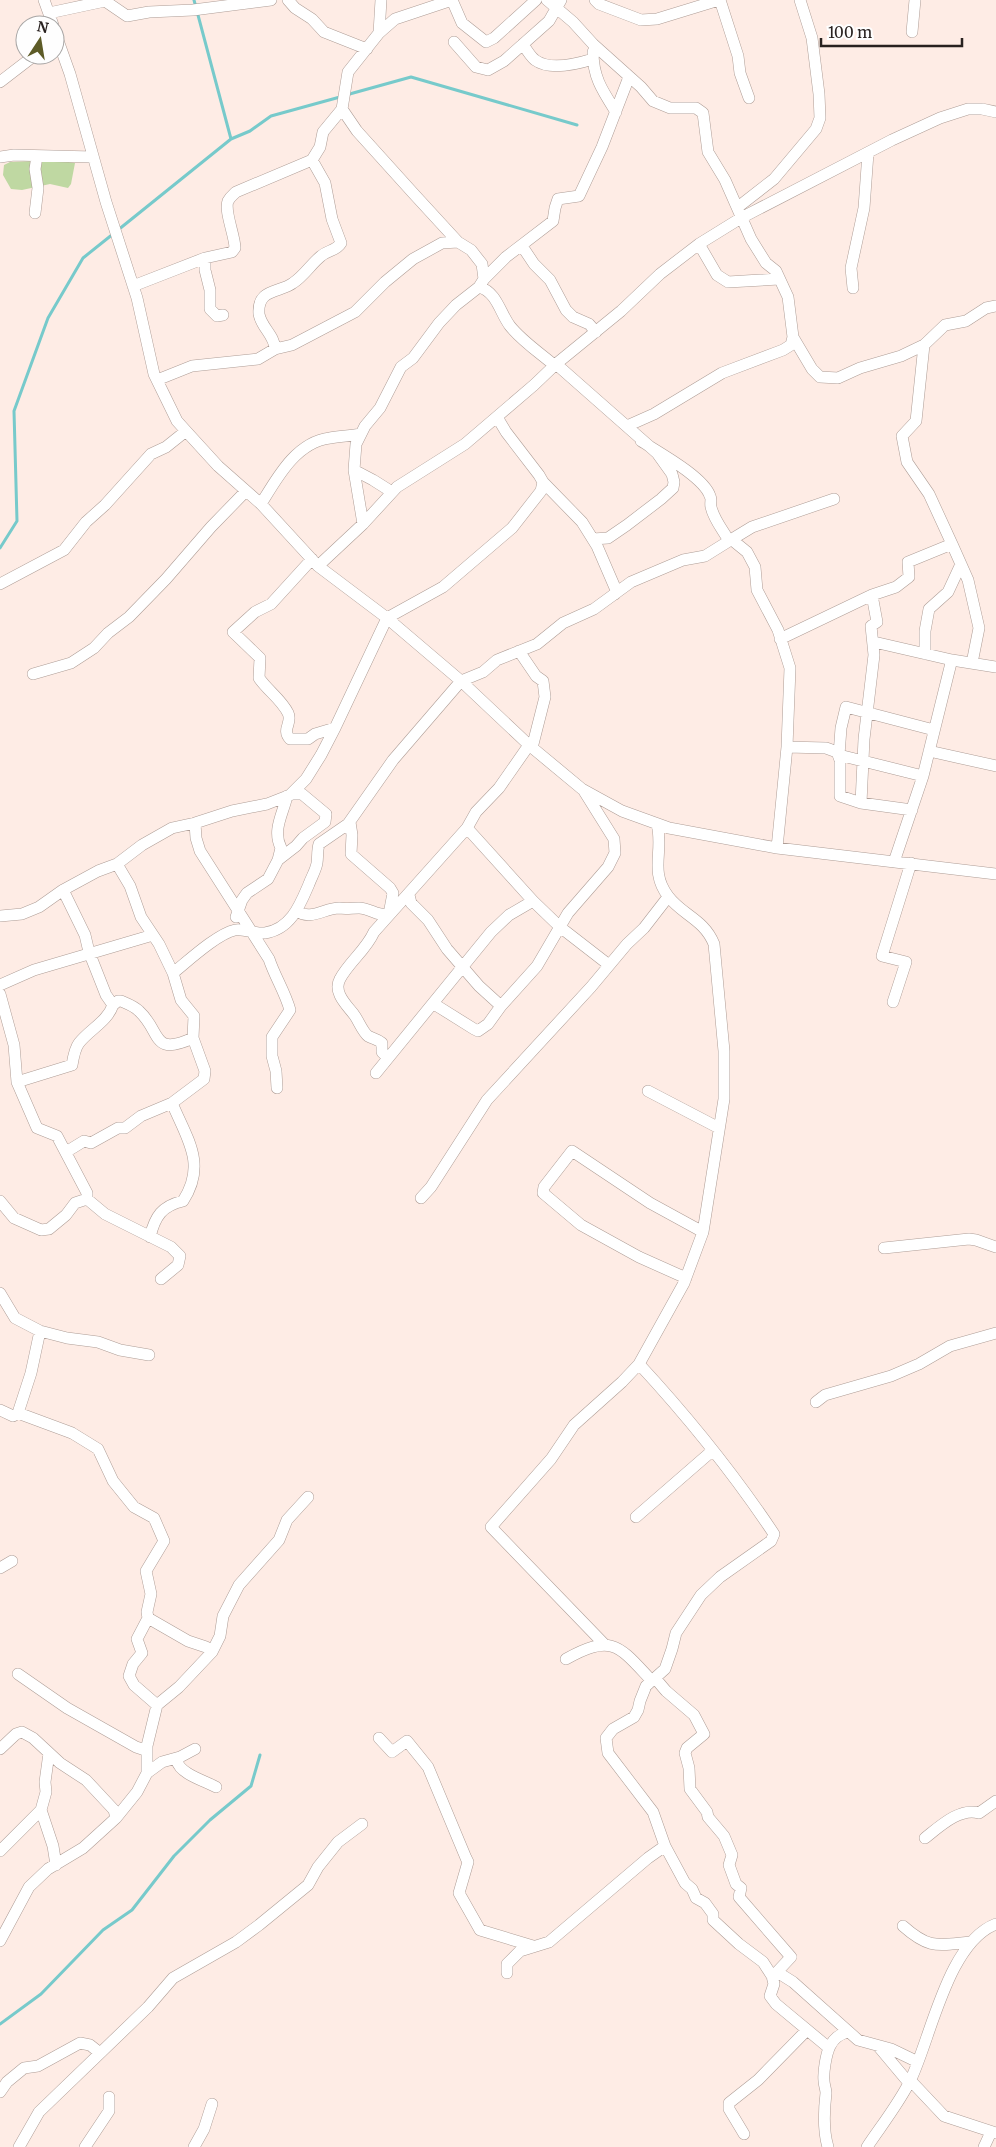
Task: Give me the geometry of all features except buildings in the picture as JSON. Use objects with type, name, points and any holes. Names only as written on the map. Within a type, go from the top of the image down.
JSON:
[{"type":"street","points":[[44,0],[48,13],[105,1],[127,16],[149,12],[197,10],[271,0]]},
{"type":"street","points":[[288,0],[295,8],[312,19],[324,32],[366,49]]},
{"type":"street","points":[[379,33],[381,0]]},
{"type":"street","points":[[133,286],[205,258],[232,252],[235,248],[227,206],[229,198],[236,192],[312,160],[320,147],[323,132],[342,109],[348,72],[379,33],[394,18],[452,0],[462,23],[486,42],[494,38],[536,0]]},
{"type":"street","points":[[547,0],[558,4],[593,44],[629,76],[653,101],[670,108],[696,108],[703,114],[708,152],[725,180],[739,212],[766,262],[776,271],[788,297],[793,343],[783,350],[722,373],[654,414],[627,426]]},
{"type":"street","points":[[595,0],[599,4],[641,20],[657,19],[719,0],[738,56],[740,73],[749,98]]},
{"type":"street","points":[[335,728],[315,734],[308,739],[290,739],[287,736],[286,727],[290,721],[290,715],[259,678],[260,658],[233,632],[255,612],[271,604],[315,562],[362,524],[397,487],[465,444],[555,364],[596,332],[660,274],[739,212],[774,179],[816,129],[820,118],[812,38],[800,0]]},
{"type":"street","points":[[912,32],[915,0]]},
{"type":"street","points":[[454,42],[476,67],[488,70],[497,66],[549,21],[558,4]]},
{"type":"street","points":[[523,44],[534,60],[546,65],[559,66],[593,59]]},
{"type":"street","points":[[593,44],[593,69],[603,92],[616,112]]},
{"type":"street","points":[[0,82],[22,65]]},
{"type":"street","points":[[63,65],[133,286],[157,380],[177,420],[218,466],[261,504],[315,562],[387,618],[461,681],[530,747],[582,789],[622,811],[657,824],[777,848],[996,874]]},
{"type":"street","points":[[362,524],[354,470],[356,444],[361,434],[380,408],[402,366],[413,358],[439,323],[456,305],[482,283],[506,257],[554,221],[558,199],[579,196],[616,112],[629,76]]},
{"type":"street","points":[[342,109],[357,131],[458,242],[471,250],[482,264],[482,283],[510,326],[657,453],[672,474],[673,488],[661,499],[608,538],[593,539]]},
{"type":"street","points":[[739,212],[949,115],[968,109],[996,112]]},
{"type":"street","points":[[854,288],[851,268],[864,208],[868,153]]},
{"type":"street","points":[[35,213],[38,188],[35,168],[37,156]]},
{"type":"street","points":[[0,157],[93,157]]},
{"type":"street","points":[[274,349],[275,344],[263,325],[259,314],[262,300],[270,291],[292,284],[323,254],[338,248],[341,243],[332,219],[325,183],[312,160]]},
{"type":"street","points":[[157,380],[192,366],[258,359],[274,349],[292,345],[355,312],[385,282],[413,259],[442,243],[458,242]]},
{"type":"street","points":[[699,244],[717,275],[728,282],[780,279]]},
{"type":"street","points":[[522,246],[534,264],[550,280],[566,310],[573,317],[588,324],[596,332]]},
{"type":"street","points":[[205,258],[205,270],[210,290],[210,309],[217,316],[223,315]]},
{"type":"street","points":[[793,337],[812,369],[820,377],[838,378],[860,368],[901,356],[924,345],[944,325],[966,321],[986,308],[996,306]]},
{"type":"street","points":[[924,345],[916,421],[902,436],[907,462],[929,494],[968,580],[979,628],[972,663]]},
{"type":"street","points":[[497,417],[543,482],[582,522],[593,539],[616,590],[615,594]]},
{"type":"street","points":[[0,584],[64,550],[86,522],[105,505],[151,454],[166,447],[186,431]]},
{"type":"street","points":[[261,504],[295,456],[316,442],[329,438],[361,434]]},
{"type":"street","points":[[642,441],[680,465],[711,496],[711,506],[717,521],[730,540],[747,552],[755,567],[757,590],[780,638],[790,668],[787,747],[777,848]]},
{"type":"street","points":[[354,470],[392,492]]},
{"type":"street","points":[[230,932],[242,900],[268,878],[278,860],[281,848],[277,840],[277,830],[289,795],[306,779],[335,728],[387,618],[443,587],[512,528],[541,491],[543,482]]},
{"type":"street","points":[[33,674],[71,663],[94,648],[108,633],[129,617],[166,579],[211,527],[246,491]]},
{"type":"street","points":[[296,846],[306,841],[322,841],[344,829],[393,760],[461,681],[483,672],[498,660],[537,644],[563,623],[594,609],[632,582],[683,560],[704,556],[752,526],[834,499]]},
{"type":"street","points":[[780,638],[872,595],[896,587],[909,577],[908,562],[952,544]]},
{"type":"street","points":[[925,654],[925,631],[929,609],[948,592],[961,564]]},
{"type":"street","points":[[861,803],[866,712],[874,642],[871,626],[878,622],[872,595]]},
{"type":"street","points":[[874,642],[952,660],[996,667]]},
{"type":"street","points":[[388,1057],[382,1052],[382,1043],[368,1035],[347,1008],[338,989],[339,980],[389,914],[468,828],[476,812],[499,788],[530,747],[545,696],[543,681],[536,676],[519,651]]},
{"type":"street","points":[[894,862],[923,776],[952,660]]},
{"type":"street","points":[[912,810],[861,803],[840,796],[839,755],[841,728],[846,707],[934,730]]},
{"type":"street","points":[[787,747],[832,749],[839,755],[923,776]]},
{"type":"street","points":[[929,751],[996,766]]},
{"type":"street","points":[[434,1004],[478,1031],[488,1024],[501,1006],[537,966],[568,913],[608,867],[615,853],[614,839],[582,789]]},
{"type":"street","points":[[0,916],[22,914],[39,907],[63,890],[98,870],[117,864],[142,845],[172,828],[232,811],[267,804],[289,795],[302,794],[326,814],[325,822],[278,860]]},
{"type":"street","points":[[350,822],[352,835],[351,854],[390,888],[393,893],[389,914]]},
{"type":"street","points":[[195,823],[196,838],[200,851],[237,912],[269,958],[273,972],[285,994],[290,1010],[272,1036],[272,1056],[276,1071],[276,1088]]},
{"type":"street","points":[[605,1645],[491,1527],[551,1459],[574,1425],[639,1364],[663,1324],[686,1278],[703,1232],[724,1099],[724,1051],[714,944],[709,931],[668,897],[657,872],[660,835],[657,824]]},
{"type":"street","points":[[468,828],[533,901],[560,927],[609,966]]},
{"type":"street","points":[[173,973],[201,950],[230,932],[237,929],[251,933],[266,932],[277,929],[290,920],[297,911],[317,864],[318,850],[322,841]]},
{"type":"street","points":[[66,1152],[84,1141],[91,1143],[118,1128],[125,1128],[142,1116],[172,1103],[204,1079],[205,1072],[193,1038],[194,1016],[181,1000],[173,973],[153,935],[141,918],[130,886],[117,864]]},
{"type":"street","points":[[893,1002],[906,962],[882,956],[911,864]]},
{"type":"street","points":[[63,890],[85,934],[89,952],[106,995],[113,1005]]},
{"type":"street","points":[[408,895],[412,903],[428,920],[447,948],[479,986],[501,1006]]},
{"type":"street","points":[[421,1198],[436,1179],[488,1100],[627,944],[644,928],[668,897]]},
{"type":"street","points":[[376,1073],[491,932],[509,916],[533,901]]},
{"type":"street","points":[[297,911],[301,914],[316,914],[327,909],[359,908],[382,916],[389,914]]},
{"type":"street","points":[[0,985],[34,970],[89,952],[153,935]]},
{"type":"street","points":[[0,994],[14,1046],[17,1082],[37,1128],[57,1136],[87,1194],[87,1199],[105,1214],[171,1247],[180,1256],[178,1265],[161,1279]]},
{"type":"street","points":[[17,1082],[72,1065],[78,1044],[98,1026],[118,1001],[122,1001],[140,1012],[160,1041],[168,1046],[179,1045],[193,1038]]},
{"type":"street","points":[[648,1090],[719,1128]]},
{"type":"street","points":[[150,1236],[154,1220],[160,1213],[172,1204],[183,1201],[190,1190],[195,1172],[195,1159],[172,1103]]},
{"type":"street","points":[[686,1278],[639,1257],[581,1225],[543,1193],[544,1187],[572,1151],[650,1203],[703,1232]]},
{"type":"street","points":[[0,1201],[14,1218],[41,1230],[49,1229],[66,1215],[75,1203],[87,1199]]},
{"type":"street","points":[[884,1248],[976,1240],[996,1248]]},
{"type":"street","points":[[0,1293],[15,1318],[40,1331],[67,1338],[98,1342],[120,1350],[149,1356]]},
{"type":"street","points":[[0,1410],[13,1416],[18,1413],[40,1331]]},
{"type":"street","points":[[816,1402],[825,1395],[891,1376],[919,1364],[950,1346],[996,1333]]},
{"type":"street","points":[[639,1364],[671,1398],[756,1507],[774,1534],[771,1541],[720,1577],[701,1595],[676,1633],[665,1669],[646,1686],[638,1710],[634,1716],[613,1729],[606,1738],[608,1753],[653,1812],[665,1846],[684,1883],[692,1889],[696,1898],[705,1903],[713,1914],[713,1920],[762,1962],[772,1976],[774,1984],[770,1996],[776,2004],[829,2048]]},
{"type":"street","points":[[18,1413],[72,1433],[98,1449],[113,1481],[134,1507],[154,1518],[164,1541],[146,1571],[151,1594],[147,1612],[148,1618],[137,1639],[142,1653],[133,1664],[129,1676],[134,1684],[157,1705]]},
{"type":"street","points":[[636,1517],[712,1451]]},
{"type":"street","points":[[147,1773],[147,1746],[157,1705],[179,1687],[212,1652],[220,1636],[223,1616],[239,1585],[279,1540],[287,1520],[308,1497]]},
{"type":"street","points":[[0,1568],[12,1561]]},
{"type":"street","points":[[148,1618],[188,1641],[206,1647],[212,1652]]},
{"type":"street","points":[[566,1659],[582,1650],[608,1644],[623,1650],[666,1692],[694,1715],[704,1734],[687,1748],[685,1754],[689,1768],[690,1789],[707,1812],[708,1817],[724,1836],[732,1855],[729,1865],[736,1884],[740,1888],[739,1897],[791,1957],[777,1972],[838,2021],[847,2032],[858,2040],[875,2044],[918,2062]]},
{"type":"street","points":[[18,1674],[67,1708],[136,1747],[142,1749],[147,1746]]},
{"type":"street","points":[[0,1749],[16,1734],[22,1732],[33,1738],[60,1763],[86,1780],[114,1810],[116,1818]]},
{"type":"street","points":[[379,1738],[392,1752],[407,1741],[428,1767],[468,1862],[460,1893],[480,1930],[533,1946]]},
{"type":"street","points":[[0,1941],[29,1887],[56,1865],[83,1848],[116,1818],[137,1792],[147,1773],[162,1762],[180,1757],[195,1748]]},
{"type":"street","points":[[0,1851],[41,1810],[46,1792],[45,1782],[49,1752]]},
{"type":"street","points":[[180,1757],[177,1761],[178,1766],[216,1787]]},
{"type":"street","points":[[925,1838],[958,1815],[972,1811],[978,1813],[996,1801]]},
{"type":"street","points":[[41,1810],[53,1846],[56,1865]]},
{"type":"street","points":[[19,2147],[39,2112],[148,2007],[172,1978],[236,1942],[296,1895],[308,1885],[318,1867],[338,1842],[362,1824]]},
{"type":"street","points":[[507,1972],[507,1964],[520,1951],[549,1942],[648,1858],[665,1846]]},
{"type":"street","points":[[866,2147],[910,2082],[948,1982],[972,1942],[990,1926],[996,1924]]},
{"type":"street","points":[[903,1926],[921,1940],[933,1946],[972,1942]]},
{"type":"street","points":[[744,2134],[729,2109],[729,2103],[758,2080],[807,2030]]},
{"type":"street","points":[[828,2147],[824,2117],[826,2091],[824,2081],[829,2048],[837,2036],[847,2032]]},
{"type":"street","points":[[0,2092],[7,2082],[24,2068],[38,2066],[80,2043],[90,2045],[100,2053]]},
{"type":"street","points":[[875,2044],[944,2116],[993,2132],[984,2147]]},
{"type":"street","points":[[85,2147],[109,2111],[110,2097]]},
{"type":"street","points":[[194,2147],[204,2129],[212,2104]]},
{"type":"green space","points":[[56,160],[75,163],[71,184],[68,188],[50,184],[22,190],[11,189],[3,175],[4,165],[10,162]]},
{"type":"waterway","points":[[194,0],[231,139]]},
{"type":"waterway","points":[[346,95],[411,77],[577,125]]},
{"type":"waterway","points":[[118,230],[231,139],[250,131],[271,116],[340,97]]},
{"type":"waterway","points":[[0,548],[17,521],[14,411],[48,318],[83,258],[113,234]]},
{"type":"waterway","points":[[0,2024],[41,1994],[103,1930],[132,1910],[174,1856],[210,1820],[251,1786],[260,1755]]}]
